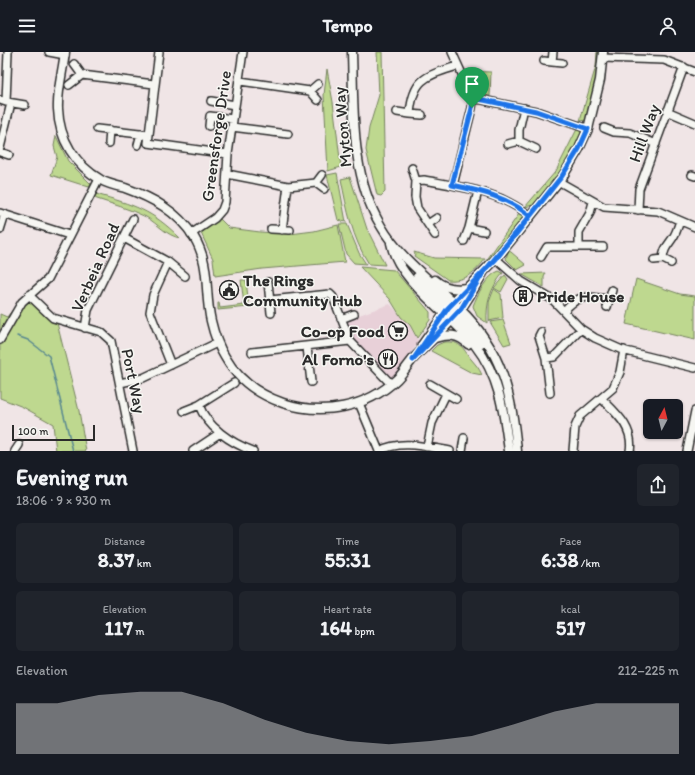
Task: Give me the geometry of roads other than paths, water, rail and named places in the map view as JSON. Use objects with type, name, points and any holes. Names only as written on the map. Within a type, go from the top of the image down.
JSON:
[{"type":"street","points":[[0,148],[6,102],[8,52]]},
{"type":"street","points":[[49,52],[65,54],[58,107],[63,137],[77,160],[99,179],[156,201],[179,218],[200,247],[208,278],[211,320],[218,343],[226,360],[241,378],[260,393],[276,401],[308,409],[326,410],[359,403],[380,393],[391,384],[434,338],[466,288],[496,259],[558,181],[579,149],[588,129],[598,93],[603,55],[658,56],[695,72]]},
{"type":"street","points":[[138,145],[144,135],[159,52]]},
{"type":"street","name":"Greensforge Drive","points":[[191,234],[214,218],[222,210],[228,154],[240,81],[243,52]]},
{"type":"street","name":"Myton Way","points":[[352,52],[354,123],[358,161],[367,196],[380,226],[390,240],[414,266],[451,311],[489,366],[500,395],[509,451]]},
{"type":"street","points":[[452,52],[457,66],[473,98],[472,108],[452,185]]},
{"type":"street","points":[[552,62],[553,52]]},
{"type":"street","points":[[544,60],[562,63]]},
{"type":"street","points":[[74,64],[82,75]]},
{"type":"street","points":[[410,114],[411,97],[417,85],[429,76],[457,66]]},
{"type":"street","name":"Hill Way","points":[[638,210],[639,189],[684,67]]},
{"type":"street","points":[[69,85],[82,75],[154,84]]},
{"type":"street","points":[[240,81],[310,91],[318,100]]},
{"type":"street","points":[[310,91],[318,84]]},
{"type":"street","points":[[473,98],[524,108],[559,118],[588,129]]},
{"type":"street","points":[[211,101],[235,105]]},
{"type":"street","points":[[6,102],[25,105]]},
{"type":"street","points":[[519,141],[519,130],[524,108]]},
{"type":"street","points":[[668,111],[695,123]]},
{"type":"street","points":[[397,112],[422,115]]},
{"type":"street","points":[[209,126],[210,116],[233,119]]},
{"type":"street","points":[[232,127],[288,134]]},
{"type":"street","points":[[604,128],[614,132],[630,133],[656,144]]},
{"type":"street","points":[[97,129],[144,135]]},
{"type":"street","points":[[109,143],[110,130]]},
{"type":"street","points":[[144,135],[148,143],[228,154]]},
{"type":"street","points":[[508,144],[519,141],[536,149]]},
{"type":"street","points":[[0,152],[8,155]]},
{"type":"street","points":[[412,168],[416,181],[415,198],[417,208],[435,235]]},
{"type":"street","points":[[227,174],[288,186],[316,183],[324,189]]},
{"type":"street","points":[[316,183],[322,175]]},
{"type":"street","points":[[0,340],[22,302],[29,295],[40,288],[48,279],[69,235],[99,179]]},
{"type":"street","points":[[416,181],[424,180],[478,191],[512,203],[530,216]]},
{"type":"street","points":[[558,181],[604,207],[658,211],[695,227]]},
{"type":"street","points":[[282,230],[288,186]]},
{"type":"street","points":[[464,241],[469,228],[478,191]]},
{"type":"street","points":[[579,247],[579,232],[590,213],[593,202]]},
{"type":"street","points":[[0,230],[2,213],[69,235]]},
{"type":"street","points":[[428,224],[437,218]]},
{"type":"street","name":"Verbeia Road","points":[[85,328],[88,310],[133,219]]},
{"type":"street","points":[[663,259],[667,244],[673,237],[680,220]]},
{"type":"street","points":[[469,228],[484,231]]},
{"type":"street","points":[[271,229],[290,230]]},
{"type":"street","points":[[124,238],[168,262],[185,276]]},
{"type":"street","name":"Myton Way","points":[[390,240],[394,253],[403,268],[451,311],[483,336],[496,356],[512,408],[517,451]]},
{"type":"street","points":[[541,257],[547,247],[603,247]]},
{"type":"street","points":[[399,251],[407,266],[451,311]]},
{"type":"street","points":[[496,259],[521,281],[553,300],[581,329],[609,345],[695,368]]},
{"type":"street","points":[[654,260],[663,259],[671,263]]},
{"type":"street","points":[[168,262],[153,294],[150,312],[171,365]]},
{"type":"street","points":[[414,266],[446,288],[466,288]]},
{"type":"street","points":[[413,360],[437,324],[467,299],[483,273]]},
{"type":"street","points":[[268,282],[271,313]]},
{"type":"street","points":[[607,308],[612,290]]},
{"type":"street","points":[[270,300],[330,294],[334,297],[350,341],[391,384]]},
{"type":"street","name":"Port Way","points":[[29,295],[53,318],[101,332],[110,342],[120,383],[133,451]]},
{"type":"street","points":[[564,311],[572,302],[582,297],[609,299]]},
{"type":"street","points":[[341,319],[354,314]]},
{"type":"street","points":[[546,358],[554,357],[581,329]]},
{"type":"street","points":[[541,332],[539,336],[546,358],[550,393]]},
{"type":"street","points":[[434,338],[449,335],[460,337],[471,346],[479,358],[489,366]]},
{"type":"street","points":[[252,352],[350,341]]},
{"type":"street","points":[[120,383],[143,378],[218,343]]},
{"type":"street","points":[[307,347],[313,373],[311,382]]},
{"type":"street","points":[[573,451],[575,427],[580,416],[602,399],[613,388],[620,372],[624,350]]},
{"type":"street","points":[[184,411],[199,405],[234,383]]},
{"type":"street","points":[[430,384],[456,399]]},
{"type":"street","points":[[427,447],[432,423],[446,394]]},
{"type":"street","points":[[602,399],[627,427],[631,443],[630,451]]},
{"type":"street","points":[[359,403],[379,451],[394,444],[450,451]]},
{"type":"street","points":[[199,405],[202,412],[220,433],[240,446],[253,451]]},
{"type":"street","points":[[687,451],[695,411]]},
{"type":"street","points":[[193,451],[220,433]]},
{"type":"street","points":[[462,451],[464,438]]},
{"type":"waterway","points":[[17,336],[28,340],[49,356],[73,451]]},
{"type":"place","name":"The Rings Community Hub","points":[[229,290]]},
{"type":"place","name":"Pride House","points":[[523,296]]},
{"type":"place","name":"Co-op Food","points":[[398,331]]},
{"type":"place","name":"Al Forno's","points":[[388,359]]}]
